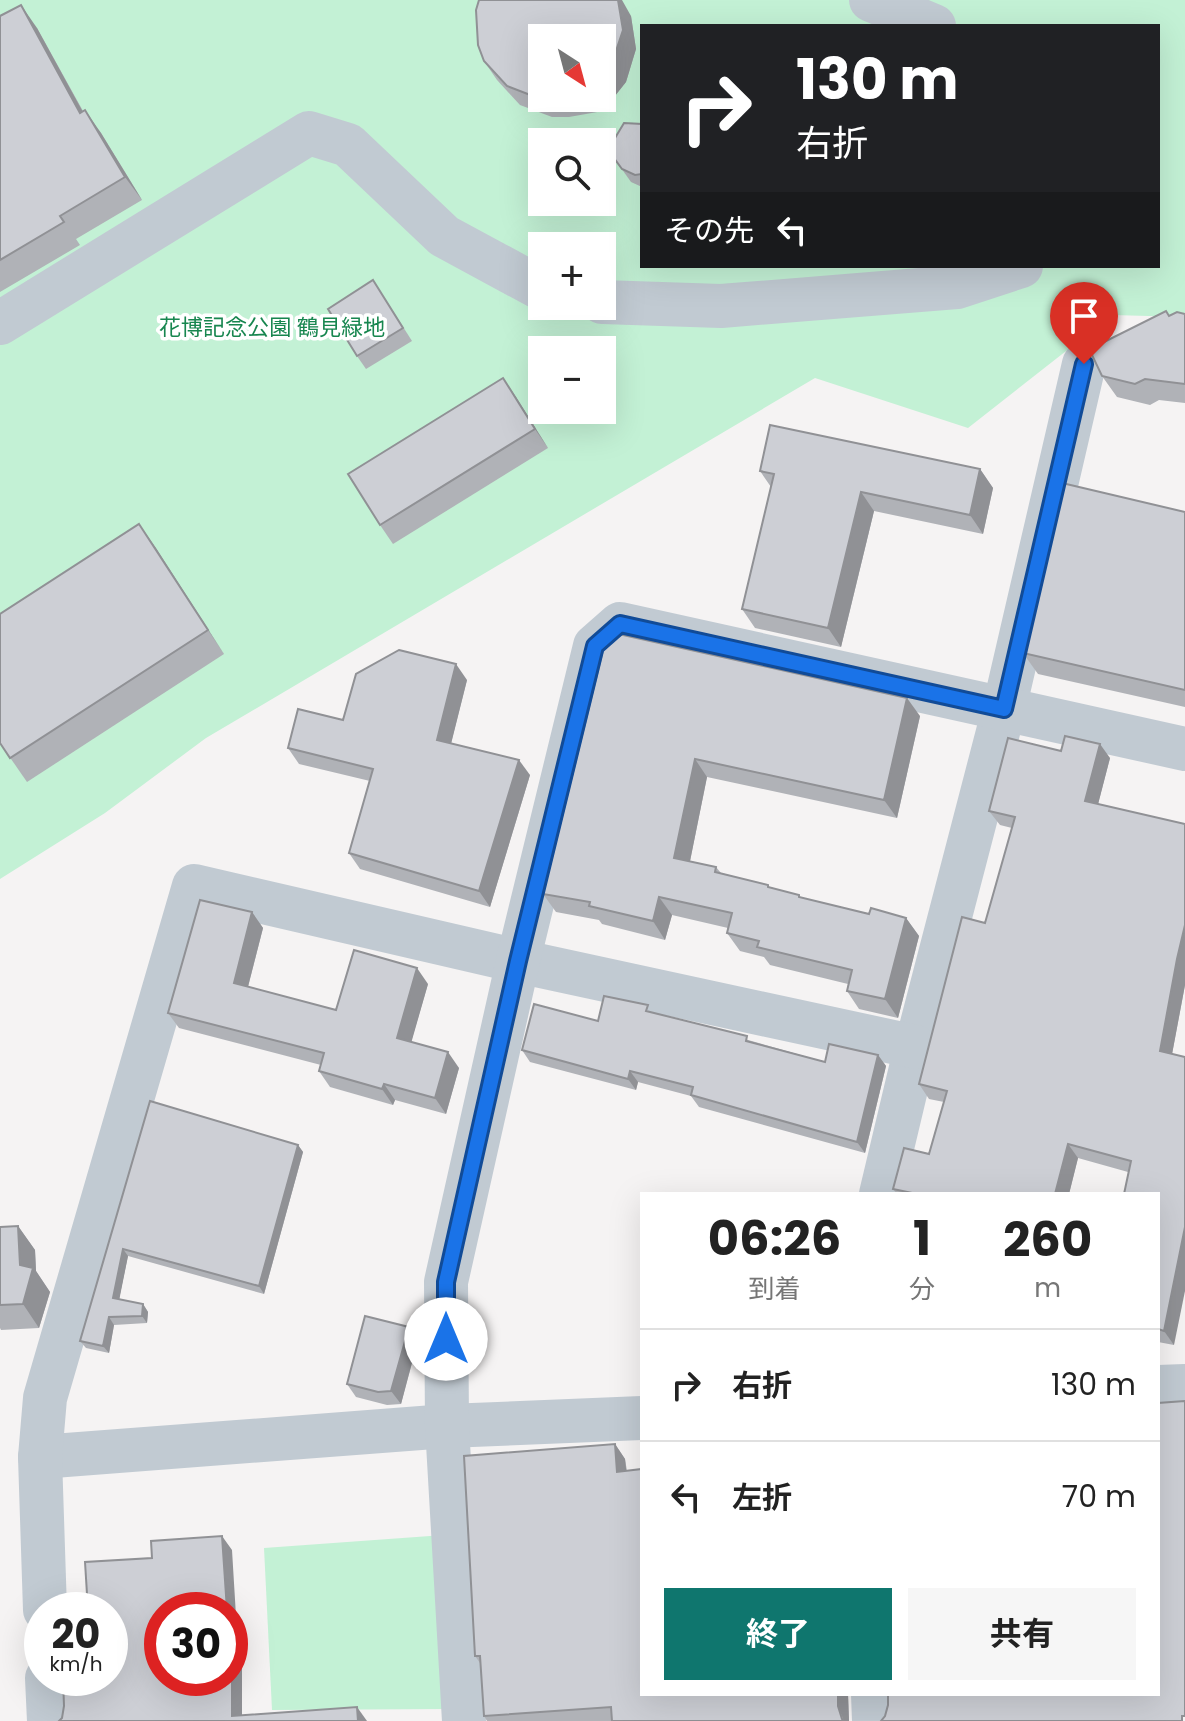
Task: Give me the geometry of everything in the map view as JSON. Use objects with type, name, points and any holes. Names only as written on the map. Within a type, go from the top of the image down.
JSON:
[{"type":"street","points":[[871,0],[929,24]]},
{"type":"street","points":[[0,323],[309,133],[348,145],[444,236],[528,281]]},
{"type":"street","points":[[616,302],[721,306],[957,287],[1015,268]]},
{"type":"street","points":[[881,1192],[1004,709],[1084,364]]},
{"type":"street","points":[[464,1721],[447,1426],[446,1282],[518,961],[595,646],[620,624],[1185,749]]},
{"type":"street","points":[[44,1592],[40,1457],[45,1398],[194,886],[518,961],[916,1047]]},
{"type":"street","points":[[1160,1387],[1185,1386]]},
{"type":"street","points":[[40,1457],[447,1426],[640,1418]]},
{"type":"street","points":[[48,1696],[49,1721]]},
{"type":"street","points":[[873,1696],[874,1721]]},
{"type":"green space","name":"花博記念公園 鶴見緑地","points":[[0,0],[1185,0],[1185,317],[1112,315],[968,428],[815,378],[206,738],[105,813],[0,879]]},
{"type":"green space","points":[[444,1535],[447,1709],[272,1710],[264,1548]]},
{"type":"building","points":[[479,0],[618,0],[623,30],[616,51],[616,24],[528,24],[528,94],[507,86],[484,61],[478,45],[476,10]]},
{"type":"building","points":[[21,5],[80,113],[85,110],[125,177],[60,216],[64,222],[0,260],[0,16]]},
{"type":"building","points":[[624,123],[640,124],[640,174],[622,169],[616,161],[616,136]]},
{"type":"building","points":[[373,280],[403,328],[357,356],[328,309]]},
{"type":"building","points":[[1166,311],[1169,316],[1177,312],[1185,314],[1185,384],[1145,379],[1135,384],[1102,376],[1092,355],[1094,347]]},
{"type":"building","points":[[503,378],[528,418],[528,424],[535,429],[380,525],[348,474]]},
{"type":"building","points":[[770,425],[980,469],[970,515],[861,492],[828,628],[742,609],[774,474],[760,471]]},
{"type":"building","points":[[1062,483],[1185,512],[1185,690],[1023,653]]},
{"type":"building","points":[[139,524],[208,630],[10,758],[0,743],[0,614]]},
{"type":"building","points":[[614,633],[907,698],[884,800],[695,759],[674,858],[716,867],[715,872],[768,885],[799,897],[869,914],[871,908],[906,918],[885,999],[847,991],[852,970],[757,947],[759,941],[727,933],[732,913],[659,897],[653,921],[589,906],[590,902],[543,894],[605,642]]},
{"type":"building","points":[[399,650],[456,664],[437,740],[519,760],[479,891],[349,853],[373,769],[288,748],[298,709],[343,720],[356,674]]},
{"type":"building","points":[[1065,736],[1100,744],[1085,801],[1185,824],[1185,925],[1160,1051],[1185,1057],[1185,1227],[1164,1331],[1160,1330],[1160,1192],[1124,1192],[1131,1161],[1068,1144],[1056,1192],[907,1192],[893,1189],[904,1148],[929,1154],[947,1091],[919,1084],[962,917],[985,923],[1015,817],[989,811],[1008,738],[1061,751]]},
{"type":"building","points":[[200,900],[252,912],[234,983],[336,1010],[354,950],[417,968],[397,1038],[448,1052],[435,1098],[384,1084],[382,1089],[319,1071],[324,1053],[168,1013]]},
{"type":"building","points":[[604,996],[648,1005],[646,1011],[747,1036],[746,1041],[825,1062],[829,1044],[878,1055],[857,1142],[691,1095],[693,1087],[630,1071],[628,1079],[522,1050],[534,1004],[598,1021]]},
{"type":"building","points":[[150,1101],[298,1145],[259,1286],[123,1249],[113,1298],[143,1304],[142,1316],[109,1317],[103,1346],[80,1341]]},
{"type":"building","points":[[18,1226],[20,1265],[33,1268],[23,1304],[0,1305],[0,1227]]},
{"type":"building","points":[[365,1316],[409,1327],[391,1391],[378,1392],[347,1384]]},
{"type":"building","points":[[1185,1401],[1185,1716],[1182,1716],[1182,1721],[881,1721],[885,1716],[888,1696],[1160,1696],[1160,1403]]},
{"type":"building","points":[[615,1444],[617,1472],[640,1469],[640,1696],[838,1696],[844,1721],[612,1721],[611,1707],[484,1716],[480,1656],[475,1656],[464,1456]]},
{"type":"building","points":[[222,1536],[226,1592],[144,1592],[144,1696],[232,1696],[232,1716],[357,1707],[358,1721],[59,1721],[62,1718],[64,1696],[128,1696],[128,1592],[87,1592],[85,1562],[152,1558],[151,1541]]},
{"type":"route","points":[[446,1339],[446,1282],[518,961],[595,646],[620,624],[1004,709],[1084,364]]}]
